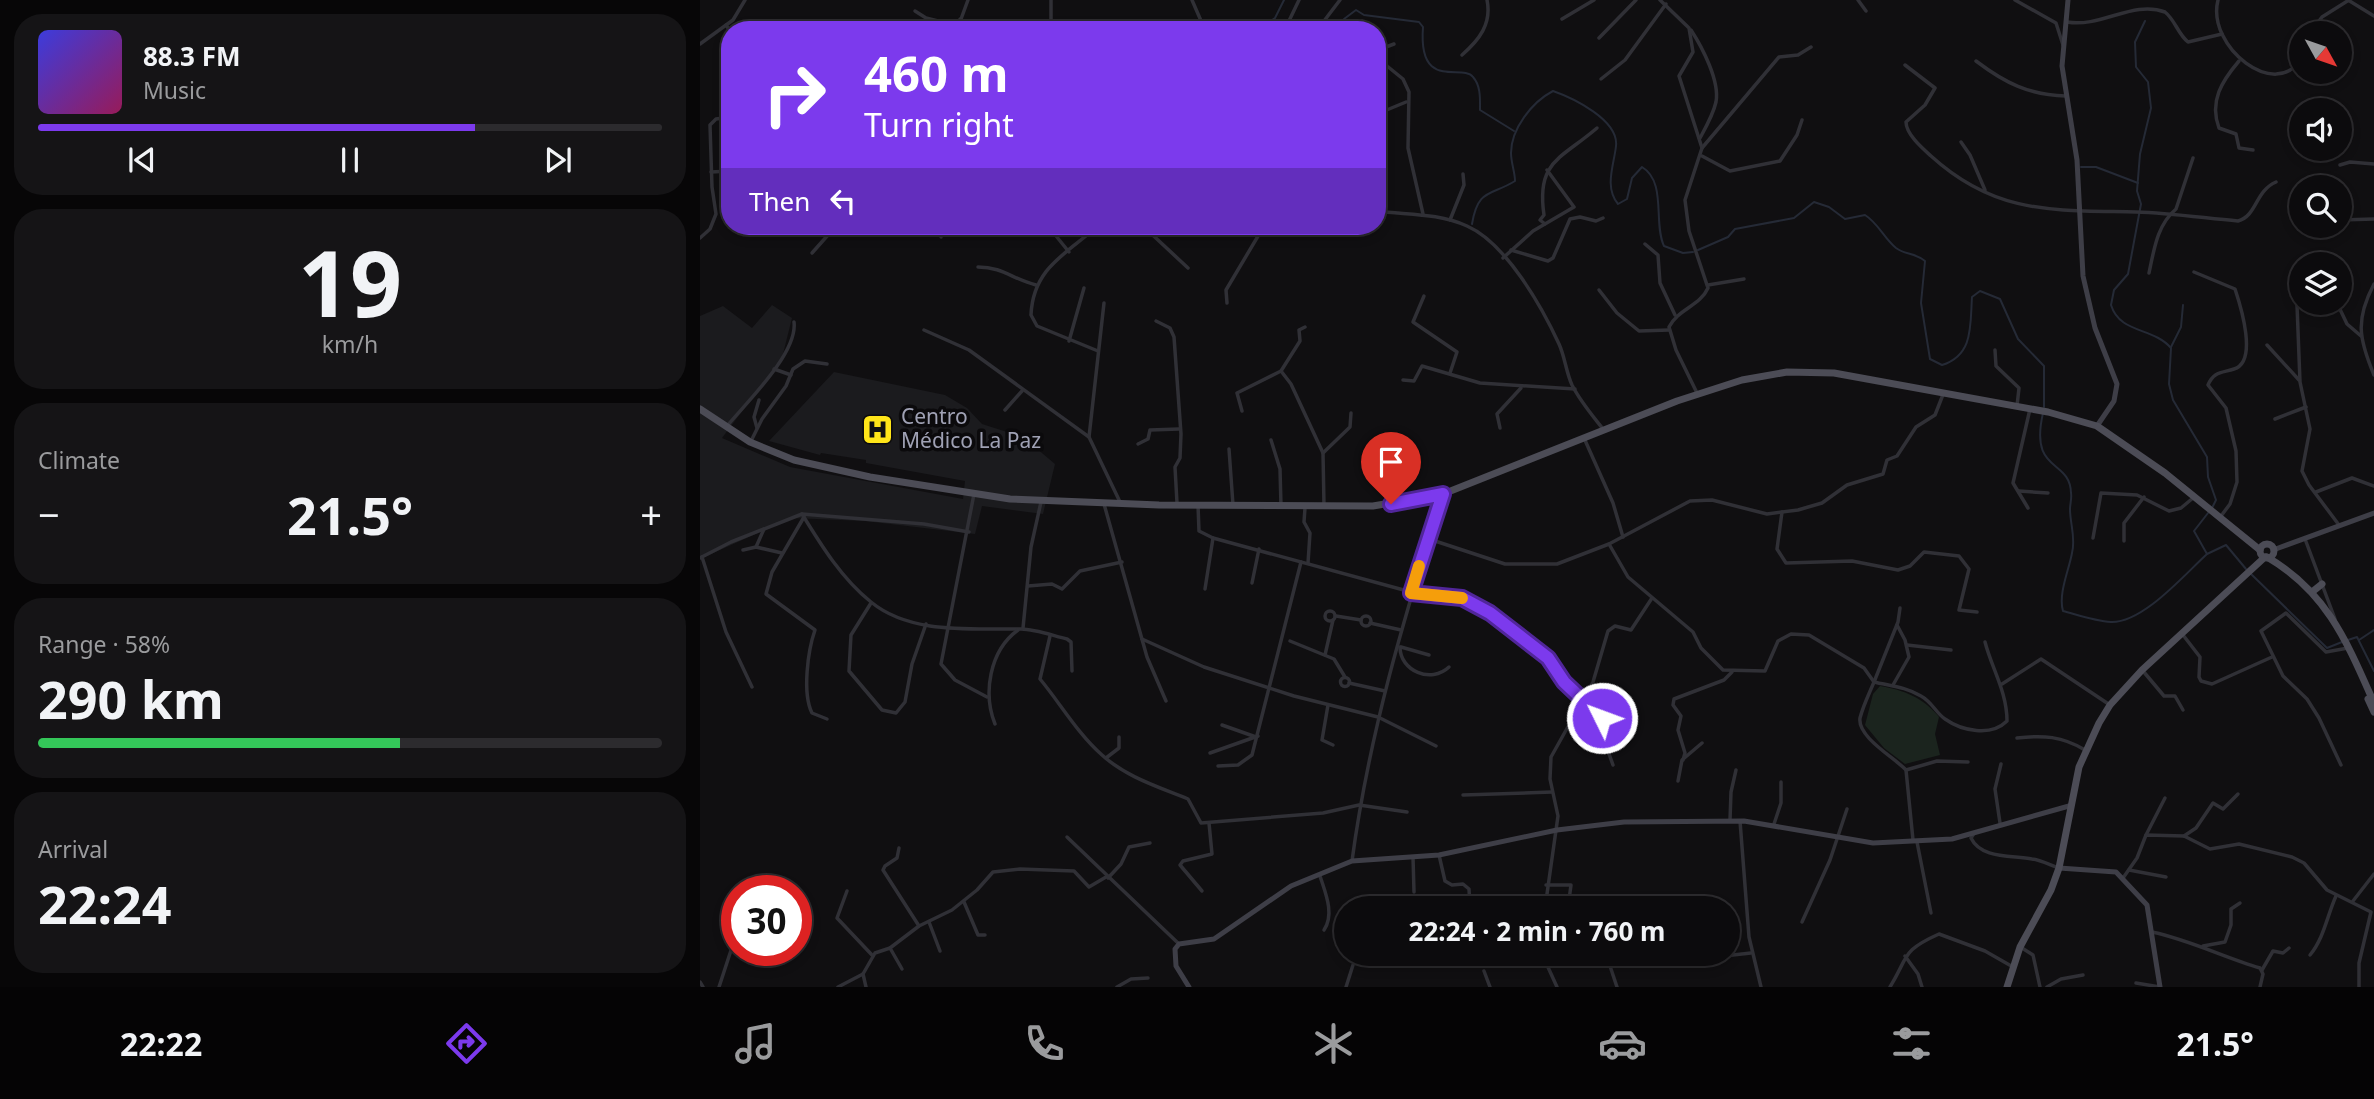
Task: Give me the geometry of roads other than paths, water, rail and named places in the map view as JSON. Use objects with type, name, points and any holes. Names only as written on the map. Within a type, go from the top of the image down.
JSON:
[{"type":"main road","points":[[700,409],[750,442],[813,466],[974,494],[1041,502],[1324,506],[1391,504],[1443,494],[1697,393],[1765,375],[1811,372],[1856,375],[2030,409],[2097,426],[2194,496],[2240,534],[2267,551],[2312,592],[2335,620],[2371,692],[2373,706]]},
{"type":"main road","points":[[2007,987],[2020,947],[2051,890],[2059,868],[2068,806],[2085,750],[2109,705],[2141,670],[2267,551]]},
{"type":"main road","points":[[2312,592],[2322,584]]},
{"type":"main road","points":[[2347,645],[2373,706]]},
{"type":"street","points":[[731,21],[745,0]]},
{"type":"street","points":[[960,19],[968,0]]},
{"type":"street","points":[[1051,0],[1051,21]]},
{"type":"street","points":[[1192,0],[1201,21]]},
{"type":"street","points":[[1289,21],[1298,0]]},
{"type":"street","points":[[1324,21],[1340,0]]},
{"type":"street","points":[[1462,55],[1483,32],[1487,22],[1487,0]]},
{"type":"street","points":[[1562,19],[1594,0]]},
{"type":"street","points":[[1600,38],[1636,0]]},
{"type":"street","points":[[1661,0],[1689,28],[1712,75],[1716,96],[1712,115],[1700,138]]},
{"type":"street","points":[[1858,0],[1866,11]]},
{"type":"street","points":[[2015,0],[2056,23],[2064,46]]},
{"type":"street","points":[[2068,0],[2064,46],[2066,96],[2077,160],[2078,213],[2088,303],[2117,384],[2114,401],[2097,426]]},
{"type":"street","points":[[2218,0],[2216,13],[2222,34],[2239,61],[2253,68],[2278,74],[2289,70]]},
{"type":"street","points":[[2319,21],[2348,0],[2374,16]]},
{"type":"street","points":[[1601,79],[1625,60],[1666,4]]},
{"type":"street","points":[[2067,22],[2087,23],[2134,4],[2147,4],[2165,12],[2189,42],[2222,34]]},
{"type":"street","points":[[915,11],[936,21]]},
{"type":"street","points":[[1689,28],[1693,52],[1679,76],[1700,138],[1702,156],[1688,189],[1685,204],[1689,231],[1708,285],[1704,295],[1675,316],[1670,330],[1697,393]]},
{"type":"street","points":[[700,44],[721,29]]},
{"type":"street","points":[[1386,47],[1394,44]]},
{"type":"street","points":[[1702,148],[1779,57],[1798,55],[1811,47]]},
{"type":"street","points":[[1976,61],[2010,85],[2032,93],[2066,96]]},
{"type":"street","points":[[2239,61],[2219,85],[2215,108],[2218,124],[2236,134],[2239,148],[2253,150]]},
{"type":"street","points":[[1386,63],[1404,79],[1410,100],[1386,110]]},
{"type":"street","points":[[1905,65],[1935,88],[1925,106],[1906,122],[1907,129],[1924,150],[1958,179],[1985,190],[1994,197],[2020,206],[2078,213],[2137,212],[2245,219],[2262,190],[2276,182]]},
{"type":"street","points":[[1406,102],[1408,148],[1423,214]]},
{"type":"street","points":[[700,238],[710,229],[716,215],[711,172],[710,125],[716,118],[721,118]]},
{"type":"street","points":[[1702,156],[1730,171],[1780,162],[1797,135],[1802,120]]},
{"type":"street","points":[[1547,224],[1541,220],[1544,215],[1541,188],[1547,170],[1597,128]]},
{"type":"street","points":[[1961,142],[1970,155],[1985,190]]},
{"type":"street","points":[[2149,273],[2155,242],[2178,203],[2193,158]]},
{"type":"street","points":[[2340,165],[2350,162],[2374,164]]},
{"type":"street","points":[[1503,258],[1533,231],[1571,210],[1574,205],[1547,170]]},
{"type":"street","points":[[711,172],[721,171]]},
{"type":"street","points":[[1450,220],[1464,185],[1463,174]]},
{"type":"street","points":[[1386,212],[1423,214],[1450,220],[1479,233],[1503,258],[1543,313],[1563,354],[1575,390],[1603,430]]},
{"type":"street","points":[[1511,250],[1548,261],[1553,258],[1570,219],[1580,217],[1596,221],[1603,218]]},
{"type":"street","points":[[2352,220],[2374,219]]},
{"type":"street","points":[[811,253],[828,235]]},
{"type":"street","points":[[1055,235],[1069,252]]},
{"type":"street","points":[[1088,235],[1047,268],[1036,285],[1031,312],[1032,321],[1069,341],[1098,351]]},
{"type":"street","points":[[1153,235],[1188,268]]},
{"type":"street","points":[[1227,303],[1226,290],[1258,235]]},
{"type":"street","points":[[1645,244],[1653,247],[1658,255],[1660,283],[1675,316]]},
{"type":"street","points":[[978,267],[996,267],[1017,279],[1036,285]]},
{"type":"street","points":[[2194,272],[2235,289],[2248,349],[2246,360],[2241,365],[2218,372],[2208,384],[2226,408],[2236,451],[2237,482],[2230,504],[2214,512]]},
{"type":"street","points":[[1708,285],[1744,279]]},
{"type":"street","points":[[2374,284],[2361,313],[2361,337],[2374,375]]},
{"type":"street","points":[[1069,341],[1084,288]]},
{"type":"street","points":[[1599,290],[1617,313],[1639,331],[1670,330]]},
{"type":"street","points":[[1424,296],[1413,322],[1457,352],[1450,373]]},
{"type":"street","points":[[1088,437],[1104,303]]},
{"type":"street","points":[[2297,315],[2300,382],[2310,429],[2302,471],[2340,527]]},
{"type":"street","points":[[2343,315],[2347,324],[2361,337]]},
{"type":"street","points":[[1156,321],[1170,328],[1174,337],[1180,458],[1175,467],[1177,505]]},
{"type":"street","points":[[726,428],[775,369],[793,339],[794,322]]},
{"type":"street","points":[[1242,411],[1237,393],[1281,371],[1297,347],[1299,330],[1305,327]]},
{"type":"street","points":[[924,330],[969,350],[1088,437],[1121,504]]},
{"type":"street","points":[[2267,345],[2300,382]]},
{"type":"street","points":[[1995,350],[1996,366],[2019,388],[2017,407]]},
{"type":"street","points":[[750,442],[799,363],[805,361],[827,364]]},
{"type":"street","points":[[1403,380],[1415,381],[1422,366],[1480,383],[1575,390]]},
{"type":"street","points":[[775,369],[791,374]]},
{"type":"street","points":[[1281,371],[1291,384],[1323,453],[1324,506]]},
{"type":"street","points":[[1500,428],[1497,414],[1521,388]]},
{"type":"street","points":[[1005,410],[1022,391]]},
{"type":"street","points":[[1429,539],[1513,565],[1557,564],[1609,544],[1690,501],[1712,500],[1767,513],[1822,503],[1847,485],[1884,474],[1887,460],[1897,456],[1916,427],[1935,415],[1944,392]]},
{"type":"street","points":[[758,430],[754,417],[759,400]]},
{"type":"street","points":[[2275,419],[2306,407]]},
{"type":"street","points":[[2024,500],[2028,508],[2013,483],[2030,409]]},
{"type":"street","points":[[1323,453],[1350,427],[1351,413]]},
{"type":"street","points":[[1138,444],[1148,439],[1150,430],[1179,429]]},
{"type":"street","points":[[1584,438],[1613,503],[1623,537]]},
{"type":"street","points":[[1271,440],[1280,469],[1282,506]]},
{"type":"street","points":[[1229,449],[1233,505]]},
{"type":"street","points":[[2316,492],[2353,478],[2374,486]]},
{"type":"street","points":[[2019,491],[2048,493]]},
{"type":"street","points":[[2093,538],[2101,493],[2144,497],[2174,511],[2194,496]]},
{"type":"street","points":[[974,494],[969,532],[941,664],[955,680],[988,697]]},
{"type":"street","points":[[1352,861],[1378,717],[1399,647],[1411,593],[1443,494]]},
{"type":"street","points":[[2124,541],[2124,523],[2144,497]]},
{"type":"street","points":[[995,724],[988,697],[999,653],[1022,629],[1031,547],[1041,502]]},
{"type":"street","points":[[1104,503],[1142,639],[1166,701]]},
{"type":"street","points":[[1198,505],[1199,531],[1213,538],[1411,593],[1462,598],[1490,613],[1548,658],[1564,682],[1610,728],[1613,740],[1608,755],[1613,765]]},
{"type":"street","points":[[1306,506],[1304,522],[1310,533],[1308,563]]},
{"type":"street","points":[[1782,512],[1777,549],[1786,563],[1852,561],[1898,570],[1910,566],[1924,552],[1959,556],[1969,569],[1959,610],[1977,612]]},
{"type":"street","points":[[752,687],[726,632],[701,557],[803,515],[924,524],[969,532]]},
{"type":"street","points":[[803,515],[782,553],[766,594],[815,630],[811,648],[808,698],[812,713],[827,719]]},
{"type":"street","points":[[803,515],[837,566],[871,603],[926,624],[949,628],[1022,629],[1070,641],[1072,671]]},
{"type":"street","points":[[2267,551],[2372,516]]},
{"type":"street","points":[[756,547],[764,529]]},
{"type":"street","points":[[1205,589],[1213,538]]},
{"type":"street","points":[[2305,539],[2335,620]]},
{"type":"street","points":[[1609,544],[1624,572],[1693,632],[1706,654],[1723,670],[1765,671],[1778,641],[1798,633],[1809,635],[1864,667],[1874,682],[1893,685],[1924,697],[1945,719],[1971,732],[2001,726],[2007,721],[2002,684],[1992,666],[1985,642]]},
{"type":"street","points":[[743,550],[756,547],[782,553]]},
{"type":"street","points":[[1252,583],[1259,549]]},
{"type":"street","points":[[1028,586],[1052,584],[1062,589],[1080,571],[1122,562]]},
{"type":"street","points":[[1218,766],[1246,762],[1252,755],[1301,562]]},
{"type":"street","points":[[1546,896],[1557,830],[1557,804],[1552,792],[1551,757],[1593,682],[1608,631],[1615,626],[1631,630],[1652,598]]},
{"type":"street","points":[[871,603],[851,635],[848,666],[855,679],[884,710],[896,713],[905,702],[912,664],[926,624]]},
{"type":"street","points":[[1900,608],[1897,625],[1860,719],[1861,726],[1874,744],[1906,770],[1915,840],[1931,913]]},
{"type":"street","points":[[2341,765],[2319,718],[2307,699],[2283,676],[2261,631],[2284,614],[2326,652],[2347,645]]},
{"type":"street","points":[[1325,655],[1334,618],[1362,620],[1368,617],[1370,623],[1401,630]]},
{"type":"street","points":[[1893,685],[1907,663],[1906,645],[1897,625]]},
{"type":"street","points":[[2182,633],[2200,657],[2199,677],[2206,683],[2212,684],[2253,668],[2272,657]]},
{"type":"street","points":[[1050,636],[1040,679],[1106,758],[1153,787],[1188,799],[1200,822],[1323,813],[1360,805],[1407,812]]},
{"type":"street","points":[[1142,639],[1204,667],[1328,705],[1378,717],[1436,746]]},
{"type":"street","points":[[1290,641],[1338,662],[1349,683]]},
{"type":"street","points":[[1906,645],[1951,650]]},
{"type":"street","points":[[1399,647],[1429,654]]},
{"type":"street","points":[[1399,647],[1403,660],[1413,671],[1436,674],[1449,667]]},
{"type":"street","points":[[2002,684],[2043,659],[2109,705]]},
{"type":"street","points":[[2141,670],[2165,696],[2175,696],[2183,709]]},
{"type":"street","points":[[1678,781],[1685,753],[1678,730],[1681,716],[1673,705],[1674,699],[1724,680],[1732,672]]},
{"type":"street","points":[[1345,677],[1340,681],[1342,685],[1349,683],[1385,691]]},
{"type":"street","points":[[1328,705],[1322,740],[1333,745]]},
{"type":"street","points":[[1222,725],[1257,736]]},
{"type":"street","points":[[1210,752],[1257,736]]},
{"type":"street","points":[[1106,758],[1119,748],[1119,737]]},
{"type":"street","points":[[2017,738],[2064,738],[2085,750]]},
{"type":"street","points":[[1683,760],[1702,743]]},
{"type":"street","points":[[1906,770],[1937,761],[1968,762]]},
{"type":"street","points":[[2000,823],[1995,789],[2001,764]]},
{"type":"street","points":[[1730,820],[1731,792],[1736,770]]},
{"type":"street","points":[[1774,824],[1781,803],[1782,782]]},
{"type":"street","points":[[1463,795],[1552,792]]},
{"type":"street","points":[[2184,836],[2196,828],[2213,803],[2223,809],[2238,794]]},
{"type":"street","points":[[2123,878],[2165,799]]},
{"type":"street","points":[[1189,987],[1176,966],[1175,949],[1179,944],[1214,939],[1267,900],[1319,873],[1352,861],[1439,855],[1557,830],[1624,822],[1730,820],[1774,824],[1873,843],[1915,840],[1973,835],[2000,823],[2068,806]]},
{"type":"street","points":[[1802,922],[1839,838],[1847,810]]},
{"type":"street","points":[[1740,821],[1751,953],[1761,987]]},
{"type":"street","points":[[1202,891],[1180,865],[1183,861],[1212,854],[1209,823]]},
{"type":"street","points":[[1973,835],[1970,838],[1980,850],[2009,858],[2040,861],[2059,868],[2116,872],[2123,878],[2145,900],[2160,987],[2136,983]]},
{"type":"street","points":[[2146,835],[2184,836],[2210,849],[2239,844],[2300,860],[2327,890],[2353,901],[2372,914],[2359,963],[2359,987]]},
{"type":"street","points":[[1067,837],[1179,944]]},
{"type":"street","points":[[838,987],[863,974],[872,955],[890,948],[919,926],[964,902],[990,874],[1001,871],[1074,871],[1090,887],[1107,878],[1122,864],[1129,847],[1150,843]]},
{"type":"street","points":[[899,848],[897,858],[883,870],[897,896],[919,926]]},
{"type":"street","points":[[1439,855],[1445,880],[1452,885],[1463,884],[1469,889],[1469,896]]},
{"type":"street","points":[[1413,857],[1414,892]]},
{"type":"street","points":[[2129,870],[2166,877]]},
{"type":"street","points":[[1319,873],[1329,909],[1329,921],[1324,930]]},
{"type":"street","points":[[2353,901],[2374,874]]},
{"type":"street","points":[[1546,885],[1572,886],[1570,896]]},
{"type":"street","points":[[848,891],[837,918],[872,955]]},
{"type":"street","points":[[2311,955],[2321,941],[2322,926],[2336,895]]},
{"type":"street","points":[[964,902],[974,930],[985,935]]},
{"type":"street","points":[[2203,946],[2225,942],[2231,925],[2231,909],[2239,903]]},
{"type":"street","points":[[929,922],[940,951]]},
{"type":"street","points":[[2152,932],[2203,946],[2222,957],[2262,970]]},
{"type":"street","points":[[1890,987],[1905,956],[1914,947],[1943,933],[2013,967]]},
{"type":"street","points":[[2020,947],[2033,955],[2040,987]]},
{"type":"street","points":[[890,948],[902,970]]},
{"type":"street","points":[[2260,987],[2262,970],[2273,951],[2283,953],[2288,948]]},
{"type":"street","points":[[1740,954],[1751,953]]},
{"type":"street","points":[[1905,956],[1919,974],[1922,987]]},
{"type":"street","points":[[719,987],[726,966]]},
{"type":"street","points":[[1346,987],[1353,966]]},
{"type":"street","points":[[1547,966],[1557,987]]},
{"type":"street","points":[[1610,966],[1617,987]]},
{"type":"street","points":[[1484,971],[1490,987]]},
{"type":"street","points":[[863,974],[866,987]]},
{"type":"street","points":[[2047,987],[2061,979],[2083,975]]},
{"type":"street","points":[[1117,987],[1130,979],[1148,978]]},
{"type":"street","points":[[700,982],[702,987]]},
{"type":"waterway","points":[[1271,21],[1284,0]]},
{"type":"waterway","points":[[1344,21],[1356,10],[1364,15],[1419,22],[1423,27],[1423,47],[1427,60],[1434,68],[1442,71],[1467,73],[1473,77],[1479,88],[1480,110],[1514,131]]},
{"type":"waterway","points":[[2145,21],[2135,42],[2136,67],[2148,82],[2151,108],[2140,154],[2137,191],[2141,204],[2128,274],[2114,290],[2111,305],[2122,321],[2155,336],[2171,348],[2169,384],[2173,400],[2207,457],[2208,477],[2216,500],[2212,508]]},
{"type":"waterway","points":[[1472,224],[1482,199],[1515,181],[1511,153],[1515,135],[1530,109],[1553,91],[1593,111],[1610,127],[1616,146],[1611,183],[1618,204],[1627,199],[1632,178],[1642,167],[1654,182],[1664,246],[1683,253],[1693,252]]},
{"type":"waterway","points":[[2081,167],[2096,167],[2138,183]]},
{"type":"waterway","points":[[1698,250],[1728,237],[1735,229],[1794,218],[1814,202],[1829,207],[1845,219],[1865,215],[1896,248],[1925,261],[1921,303],[1930,359],[1942,365],[1960,354],[1968,338],[1972,297],[1980,291],[2000,299],[2018,339],[2044,366],[2044,407]]},
{"type":"waterway","points":[[2171,347],[2181,327],[2183,305]]},
{"type":"waterway","points":[[2043,413],[2041,446],[2045,456],[2069,482],[2071,495],[2073,547],[2063,590],[2063,611],[2111,622],[2136,615],[2162,596],[2207,554]]},
{"type":"waterway","points":[[2208,513],[2194,531],[2207,554],[2226,545],[2246,569]]},
{"type":"waterway","points":[[2250,573],[2327,648],[2342,642]]},
{"type":"waterway","points":[[2359,640],[2374,630]]},
{"type":"waterway","points":[[2348,640],[2357,637],[2374,671]]},
{"type":"place","name":"Centro Médico La Paz","points":[[878,429]]}]
